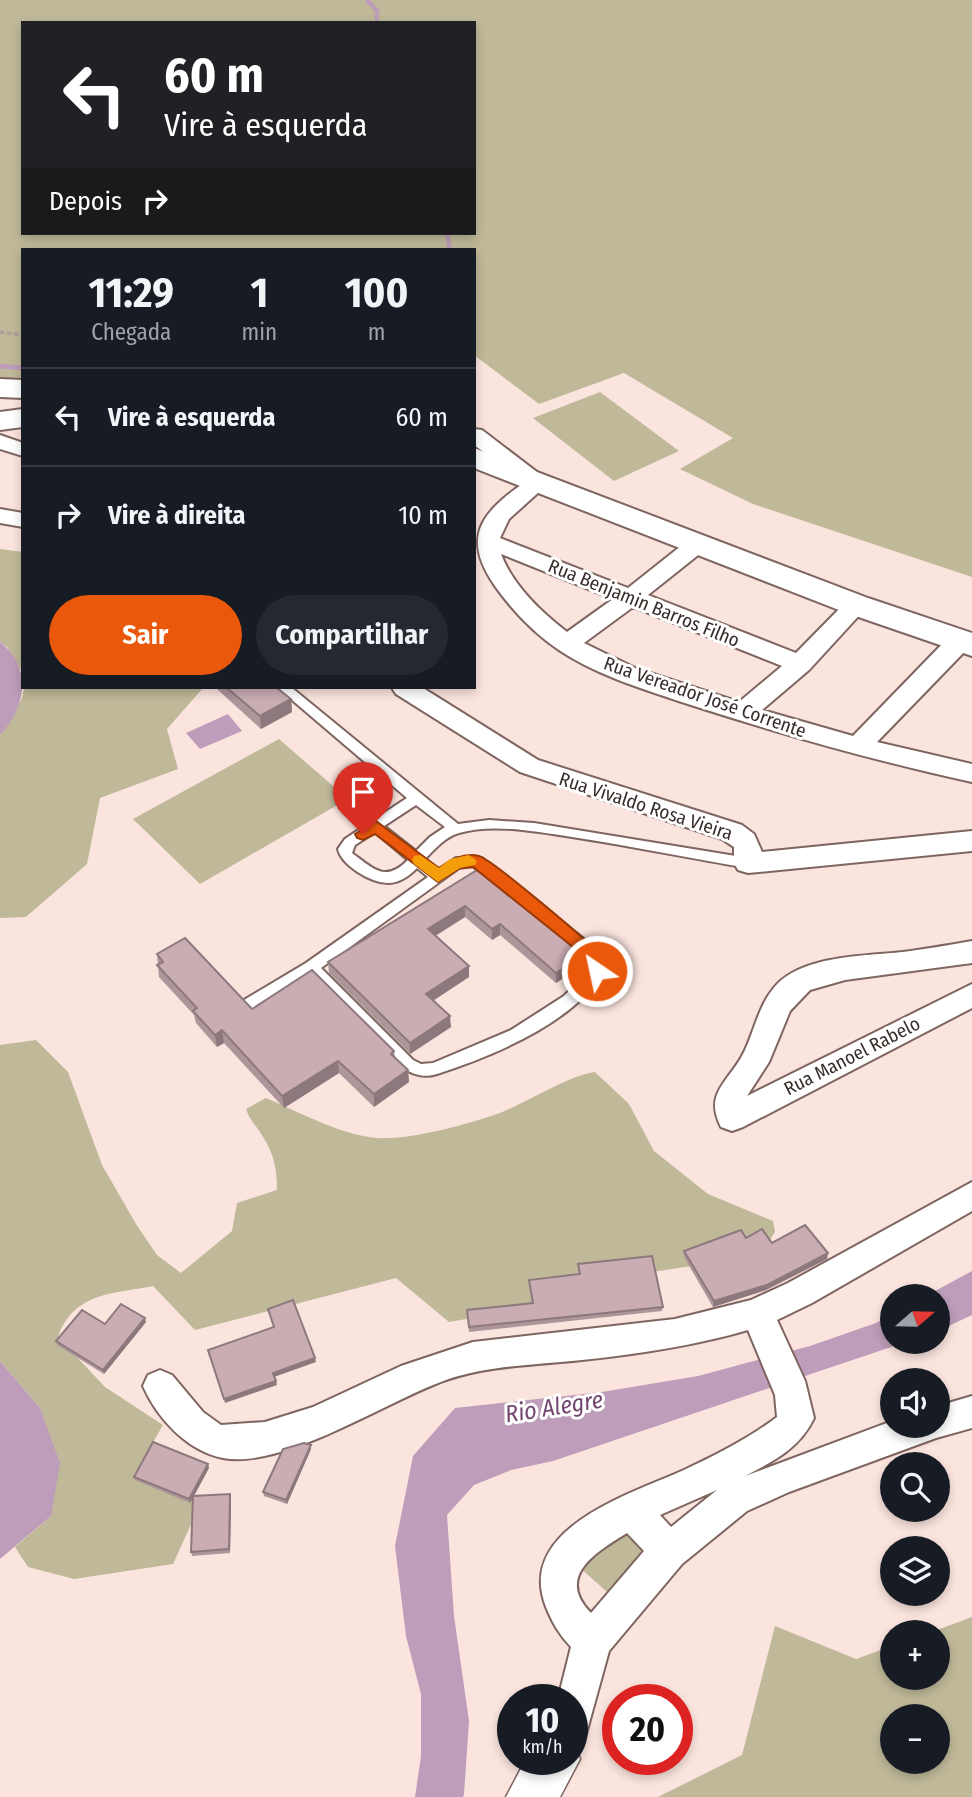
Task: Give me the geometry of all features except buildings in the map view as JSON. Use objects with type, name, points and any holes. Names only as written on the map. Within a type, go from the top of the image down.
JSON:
[{"type":"main road","points":[[0,388],[21,389]]},
{"type":"main road","points":[[6,443],[21,421]]},
{"type":"main road","points":[[476,458],[856,605],[966,643]]},
{"type":"street","points":[[476,436],[539,482],[515,500],[498,519],[488,541]]},
{"type":"street","points":[[0,516],[21,520]]},
{"type":"street","name":"Rua Benjamin Barros Filho","points":[[488,541],[800,664]]},
{"type":"street","name":"Rua Vereador José Corrente","points":[[488,541],[490,557],[519,602],[567,644],[597,661],[638,678],[742,713],[857,747],[972,772]]},
{"type":"street","points":[[567,644],[631,598],[699,543]]},
{"type":"street","points":[[742,713],[800,664],[856,605]]},
{"type":"street","points":[[857,747],[966,643]]},
{"type":"street","name":"Rua Vivaldo Rosa Vieira","points":[[406,689],[496,748],[529,766],[732,832],[745,840],[749,847],[748,863],[972,841]]},
{"type":"street","name":"Rua Manoel Rabelo","points":[[972,952],[840,971],[802,981],[788,990],[776,1010],[754,1063],[729,1100],[727,1109],[732,1118],[972,995]]},
{"type":"street","points":[[160,1386],[184,1416],[203,1432],[218,1441],[233,1442],[274,1435],[312,1422],[437,1367],[474,1357],[763,1326],[800,1293],[972,1195]]},
{"type":"street","points":[[592,1641],[570,1619],[559,1592],[560,1569],[578,1544],[630,1510],[692,1485],[782,1438],[794,1426],[797,1416],[792,1394],[763,1326]]},
{"type":"street","points":[[950,1418],[972,1412]]},
{"type":"street","points":[[581,1684],[592,1641],[670,1551],[734,1499],[779,1479],[891,1438]]},
{"type":"street","points":[[630,1510],[670,1551]]},
{"type":"street","points":[[531,1797],[545,1775]]},
{"type":"street","points":[[560,1797],[563,1775]]},
{"type":"lane","points":[[285,689],[455,828]]},
{"type":"lane","points":[[416,798],[350,842],[345,849],[346,855],[377,878],[395,878],[418,859],[434,839],[455,828],[471,825],[527,825],[748,863]]},
{"type":"lane","points":[[376,826],[438,877]]},
{"type":"lane","points":[[249,1004],[311,967],[456,863],[476,861],[584,947],[596,961],[597,971],[567,1001],[530,1026],[472,1054],[427,1070],[408,1064],[311,967]]},
{"type":"path","points":[[0,332],[21,335]]},
{"type":"shaded area","points":[[0,0],[972,0],[972,577],[753,504],[680,469],[733,438],[624,373],[539,404],[476,357],[476,248],[21,248],[21,384],[0,381]]},
{"type":"shaded area","points":[[600,392],[679,451],[614,481],[533,418]]},
{"type":"shaded area","points":[[0,549],[21,552],[21,670],[7,647],[0,642]]},
{"type":"shaded area","points":[[24,689],[202,689],[167,729],[178,769],[100,798],[87,864],[26,917],[0,918],[0,735],[22,698]]},
{"type":"shaded area","points":[[279,739],[348,799],[200,884],[133,819]]},
{"type":"shaded area","points":[[36,1040],[68,1072],[102,1165],[136,1224],[157,1255],[181,1273],[232,1231],[237,1203],[277,1190],[272,1156],[246,1109],[266,1098],[320,1122],[363,1136],[406,1137],[479,1120],[575,1078],[595,1072],[629,1104],[654,1151],[708,1194],[773,1221],[775,1232],[768,1243],[718,1262],[652,1272],[507,1312],[449,1322],[396,1278],[195,1330],[153,1286],[110,1294],[85,1303],[65,1322],[58,1337],[105,1387],[163,1425],[134,1475],[202,1500],[173,1564],[74,1579],[28,1567],[15,1547],[51,1516],[40,1408],[0,1361],[0,1045]]},
{"type":"shaded area","points":[[621,1528],[648,1553],[607,1592],[578,1566]]},
{"type":"shaded area","points":[[972,1617],[972,1797],[658,1797],[742,1755],[775,1626],[856,1659],[880,1650],[880,1690],[950,1690],[950,1625]]},
{"type":"water","points":[[0,642],[18,663],[22,689],[16,713],[0,735]]},
{"type":"water","points":[[228,714],[242,731],[200,749],[186,733]]},
{"type":"water","points":[[972,1271],[972,1315],[950,1325],[950,1284]]},
{"type":"water","name":"Rio Alegre","points":[[880,1321],[880,1351],[553,1461],[511,1470],[474,1485],[447,1515],[454,1616],[469,1721],[464,1794],[463,1797],[415,1797],[421,1756],[421,1694],[406,1636],[395,1546],[413,1456],[455,1408],[602,1392],[698,1376],[810,1346]]},
{"type":"water","points":[[0,1361],[40,1408],[60,1463],[51,1516],[0,1559]]},
{"type":"waterway","points":[[367,0],[377,11],[377,21]]},
{"type":"waterway","points":[[447,235],[450,248]]},
{"type":"waterway","points":[[0,366],[21,368]]},
{"type":"slow traffic","points":[[420,860],[438,877],[456,863],[469,861]]},
{"type":"route","points":[[363,834],[376,826],[438,877],[456,863],[476,861],[584,947],[596,961],[597,971]]}]
